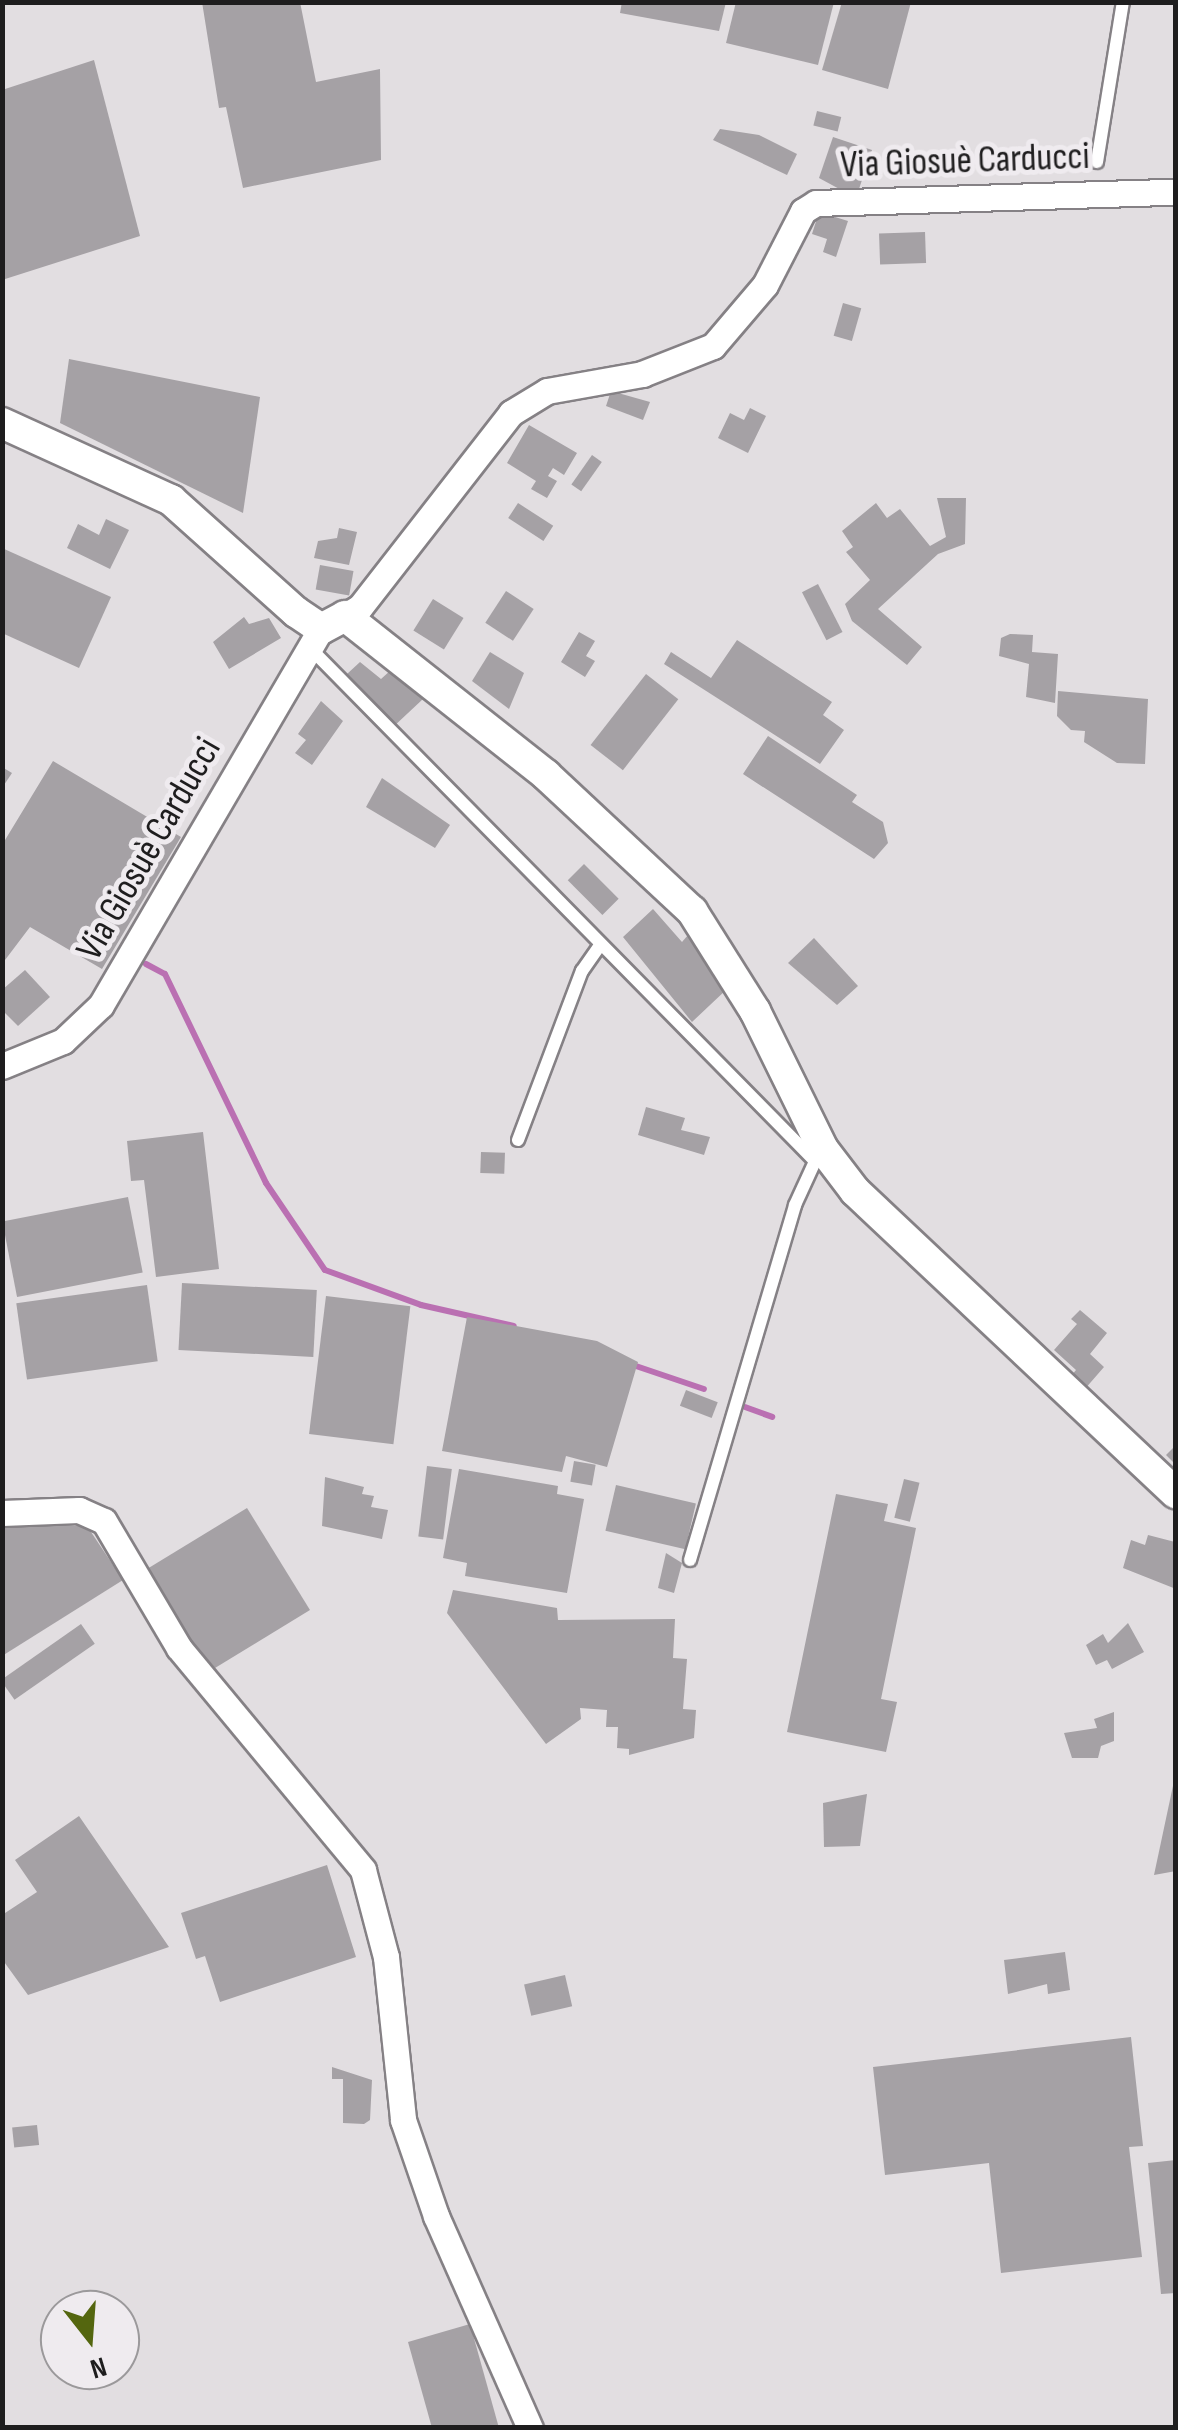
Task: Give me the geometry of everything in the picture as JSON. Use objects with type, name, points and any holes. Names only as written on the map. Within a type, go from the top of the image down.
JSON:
[{"type":"street","name":"Via Giosuè Carducci","points":[[2,1066],[63,1040],[102,1005],[325,631],[382,581],[511,412],[547,391],[642,374],[713,346],[748,309],[803,212],[816,204],[1176,192]]},
{"type":"street","points":[[2,423],[171,500],[325,631],[546,775],[692,910],[755,1011],[818,1154],[1176,1494]]},
{"type":"street","points":[[2,1513],[79,1510],[104,1521],[179,1648],[363,1870],[386,1956],[412,2149],[530,2428]]},
{"type":"lane","points":[[1097,162],[1123,2]]},
{"type":"lane","points":[[325,631],[600,944],[818,1154],[690,1560]]},
{"type":"lane","points":[[518,1140],[582,971],[600,944]]},
{"type":"building","points":[[202,2],[300,2],[316,82],[380,69],[381,160],[243,188],[226,107],[219,108]]},
{"type":"building","points":[[622,2],[726,2],[719,31],[620,13]]},
{"type":"building","points":[[736,2],[834,2],[818,65],[726,43]]},
{"type":"building","points":[[842,2],[911,2],[888,89],[822,70]]},
{"type":"building","points":[[94,60],[140,236],[2,280],[2,90]]},
{"type":"building","points":[[817,111],[841,117],[838,132],[813,126]]},
{"type":"building","points":[[720,129],[759,135],[797,154],[787,175],[713,140]]},
{"type":"building","points":[[833,137],[872,150],[856,198],[819,178]]},
{"type":"building","points":[[819,212],[848,221],[836,257],[823,252],[827,239],[812,234]]},
{"type":"building","points":[[925,232],[926,263],[880,265],[879,234]]},
{"type":"building","points":[[843,303],[861,308],[852,341],[834,336]]},
{"type":"building","points":[[69,359],[260,397],[243,513],[60,423]]},
{"type":"building","points":[[611,391],[650,402],[643,420],[606,406]]},
{"type":"building","points":[[750,408],[766,416],[748,453],[718,438],[730,413],[744,420]]},
{"type":"building","points":[[529,425],[577,453],[564,475],[553,468],[548,476],[557,481],[547,498],[531,489],[536,481],[507,463]]},
{"type":"building","points":[[592,455],[602,462],[581,491],[571,484]]},
{"type":"building","points":[[937,498],[966,498],[965,544],[938,554],[878,609],[922,647],[907,665],[852,621],[845,604],[870,580],[846,552],[853,547],[842,531],[876,503],[887,518],[900,509],[930,546],[946,537]]},
{"type":"building","points":[[518,503],[553,526],[543,541],[508,518]]},
{"type":"building","points":[[106,519],[129,530],[110,569],[67,548],[78,524],[99,535]]},
{"type":"building","points":[[339,528],[357,532],[349,565],[314,558],[318,541],[337,538]]},
{"type":"building","points":[[2,548],[111,597],[79,668],[2,633]]},
{"type":"building","points":[[320,565],[353,571],[349,596],[316,590]]},
{"type":"building","points":[[818,584],[843,632],[826,640],[802,592]]},
{"type":"building","points":[[506,591],[534,609],[513,641],[485,623]]},
{"type":"building","points":[[433,599],[464,618],[444,649],[413,630]]},
{"type":"building","points":[[244,617],[249,624],[269,618],[281,638],[229,669],[213,642]]},
{"type":"building","points":[[579,632],[595,641],[586,656],[595,661],[585,677],[561,662]]},
{"type":"building","points":[[1010,634],[1033,635],[1032,652],[1058,654],[1055,703],[1026,697],[1029,664],[999,656],[1001,638]]},
{"type":"building","points":[[737,640],[832,702],[823,715],[844,730],[820,764],[664,664],[671,652],[711,678]]},
{"type":"building","points":[[490,652],[524,673],[509,709],[472,681]]},
{"type":"building","points":[[360,662],[381,679],[391,670],[423,699],[392,728],[347,674]]},
{"type":"building","points":[[646,674],[678,699],[623,770],[591,745]]},
{"type":"building","points":[[1058,691],[1148,699],[1145,764],[1117,763],[1084,742],[1085,731],[1071,730],[1057,716]]},
{"type":"building","points":[[321,701],[343,721],[312,765],[295,753],[306,740],[298,734]]},
{"type":"building","points":[[768,736],[857,795],[852,802],[883,822],[888,843],[874,859],[743,774]]},
{"type":"building","points":[[53,761],[181,837],[102,969],[30,927],[2,964],[2,845]]},
{"type":"building","points":[[2,767],[12,773],[2,788]]},
{"type":"building","points":[[382,778],[450,825],[435,848],[366,807]]},
{"type":"building","points":[[584,864],[619,899],[602,915],[568,880]]},
{"type":"building","points":[[653,909],[682,942],[688,935],[727,989],[692,1022],[623,937]]},
{"type":"building","points":[[814,938],[858,986],[837,1005],[788,963]]},
{"type":"building","points":[[25,970],[50,997],[18,1026],[2,1010],[2,990]]},
{"type":"building","points":[[646,1107],[685,1118],[681,1130],[710,1137],[704,1155],[638,1135]]},
{"type":"building","points":[[203,1132],[219,1269],[156,1277],[144,1180],[131,1181],[127,1141]]},
{"type":"building","points":[[481,1152],[505,1153],[504,1174],[480,1173]]},
{"type":"building","points":[[128,1197],[143,1273],[17,1297],[2,1221]]},
{"type":"building","points":[[182,1283],[317,1290],[313,1357],[178,1350]]},
{"type":"building","points":[[147,1285],[158,1361],[27,1380],[16,1303]]},
{"type":"building","points":[[326,1296],[410,1306],[393,1444],[309,1434]]},
{"type":"building","points":[[1080,1310],[1107,1333],[1090,1354],[1104,1367],[1084,1390],[1070,1377],[1076,1370],[1054,1350],[1077,1324],[1071,1319]]},
{"type":"building","points":[[467,1317],[597,1341],[638,1362],[607,1467],[566,1456],[562,1472],[442,1451]]},
{"type":"building","points":[[686,1390],[718,1402],[712,1418],[680,1406]]},
{"type":"building","points":[[1176,1445],[1176,1465],[1166,1455]]},
{"type":"building","points":[[574,1461],[596,1465],[592,1486],[570,1482]]},
{"type":"building","points":[[427,1466],[452,1469],[443,1540],[418,1536]]},
{"type":"building","points":[[459,1469],[558,1486],[557,1494],[584,1499],[567,1593],[465,1576],[467,1563],[443,1558]]},
{"type":"building","points":[[325,1477],[364,1487],[362,1494],[374,1496],[371,1507],[388,1510],[382,1539],[322,1526]]},
{"type":"building","points":[[904,1479],[920,1483],[910,1522],[894,1518]]},
{"type":"building","points":[[616,1485],[696,1503],[685,1549],[605,1531]]},
{"type":"building","points":[[836,1494],[888,1504],[884,1521],[916,1528],[881,1699],[897,1702],[886,1752],[787,1732]]},
{"type":"building","points":[[247,1508],[310,1610],[215,1668],[179,1626],[147,1569]]},
{"type":"building","points":[[2,1526],[87,1526],[123,1580],[2,1656]]},
{"type":"building","points":[[1148,1535],[1175,1542],[1176,1589],[1123,1568],[1131,1540],[1145,1545]]},
{"type":"building","points":[[666,1553],[682,1563],[674,1593],[658,1588]]},
{"type":"building","points":[[453,1590],[557,1608],[558,1620],[675,1619],[673,1658],[687,1659],[683,1709],[696,1710],[694,1738],[629,1755],[629,1749],[617,1748],[618,1727],[606,1727],[607,1710],[580,1708],[581,1719],[546,1744],[447,1613]]},
{"type":"building","points":[[1128,1623],[1144,1652],[1112,1669],[1107,1660],[1096,1665],[1086,1645],[1103,1634],[1108,1643]]},
{"type":"building","points":[[81,1624],[95,1644],[14,1700],[2,1679]]},
{"type":"building","points":[[1114,1712],[1114,1741],[1101,1746],[1098,1758],[1072,1758],[1064,1733],[1097,1728],[1094,1719]]},
{"type":"building","points":[[1174,1781],[1176,1871],[1154,1875]]},
{"type":"building","points":[[867,1794],[860,1846],[824,1847],[823,1803]]},
{"type":"building","points":[[79,1816],[169,1947],[28,1995],[2,1959],[2,1915],[37,1892],[15,1860]]},
{"type":"building","points":[[327,1865],[356,1957],[220,2002],[205,1956],[196,1959],[181,1913]]},
{"type":"building","points":[[1065,1952],[1070,1990],[1048,1994],[1047,1984],[1008,1994],[1004,1960]]},
{"type":"building","points":[[565,1975],[572,2006],[531,2016],[524,1984]]},
{"type":"building","points":[[1131,2037],[1143,2146],[1129,2147],[1142,2257],[1001,2273],[989,2163],[885,2175],[873,2067]]},
{"type":"building","points":[[332,2067],[372,2080],[370,2120],[364,2124],[343,2123],[343,2079],[332,2079]]},
{"type":"building","points":[[37,2125],[39,2145],[14,2148],[12,2128]]},
{"type":"building","points":[[1176,2160],[1176,2293],[1161,2294],[1148,2163]]},
{"type":"building","points":[[470,2324],[499,2428],[432,2428],[408,2342]]},
{"type":"waterway","points":[[146,964],[165,974],[266,1183],[325,1270],[421,1305],[514,1326]]},
{"type":"waterway","points":[[630,1364],[704,1389]]},
{"type":"waterway","points":[[745,1407],[772,1417]]}]
